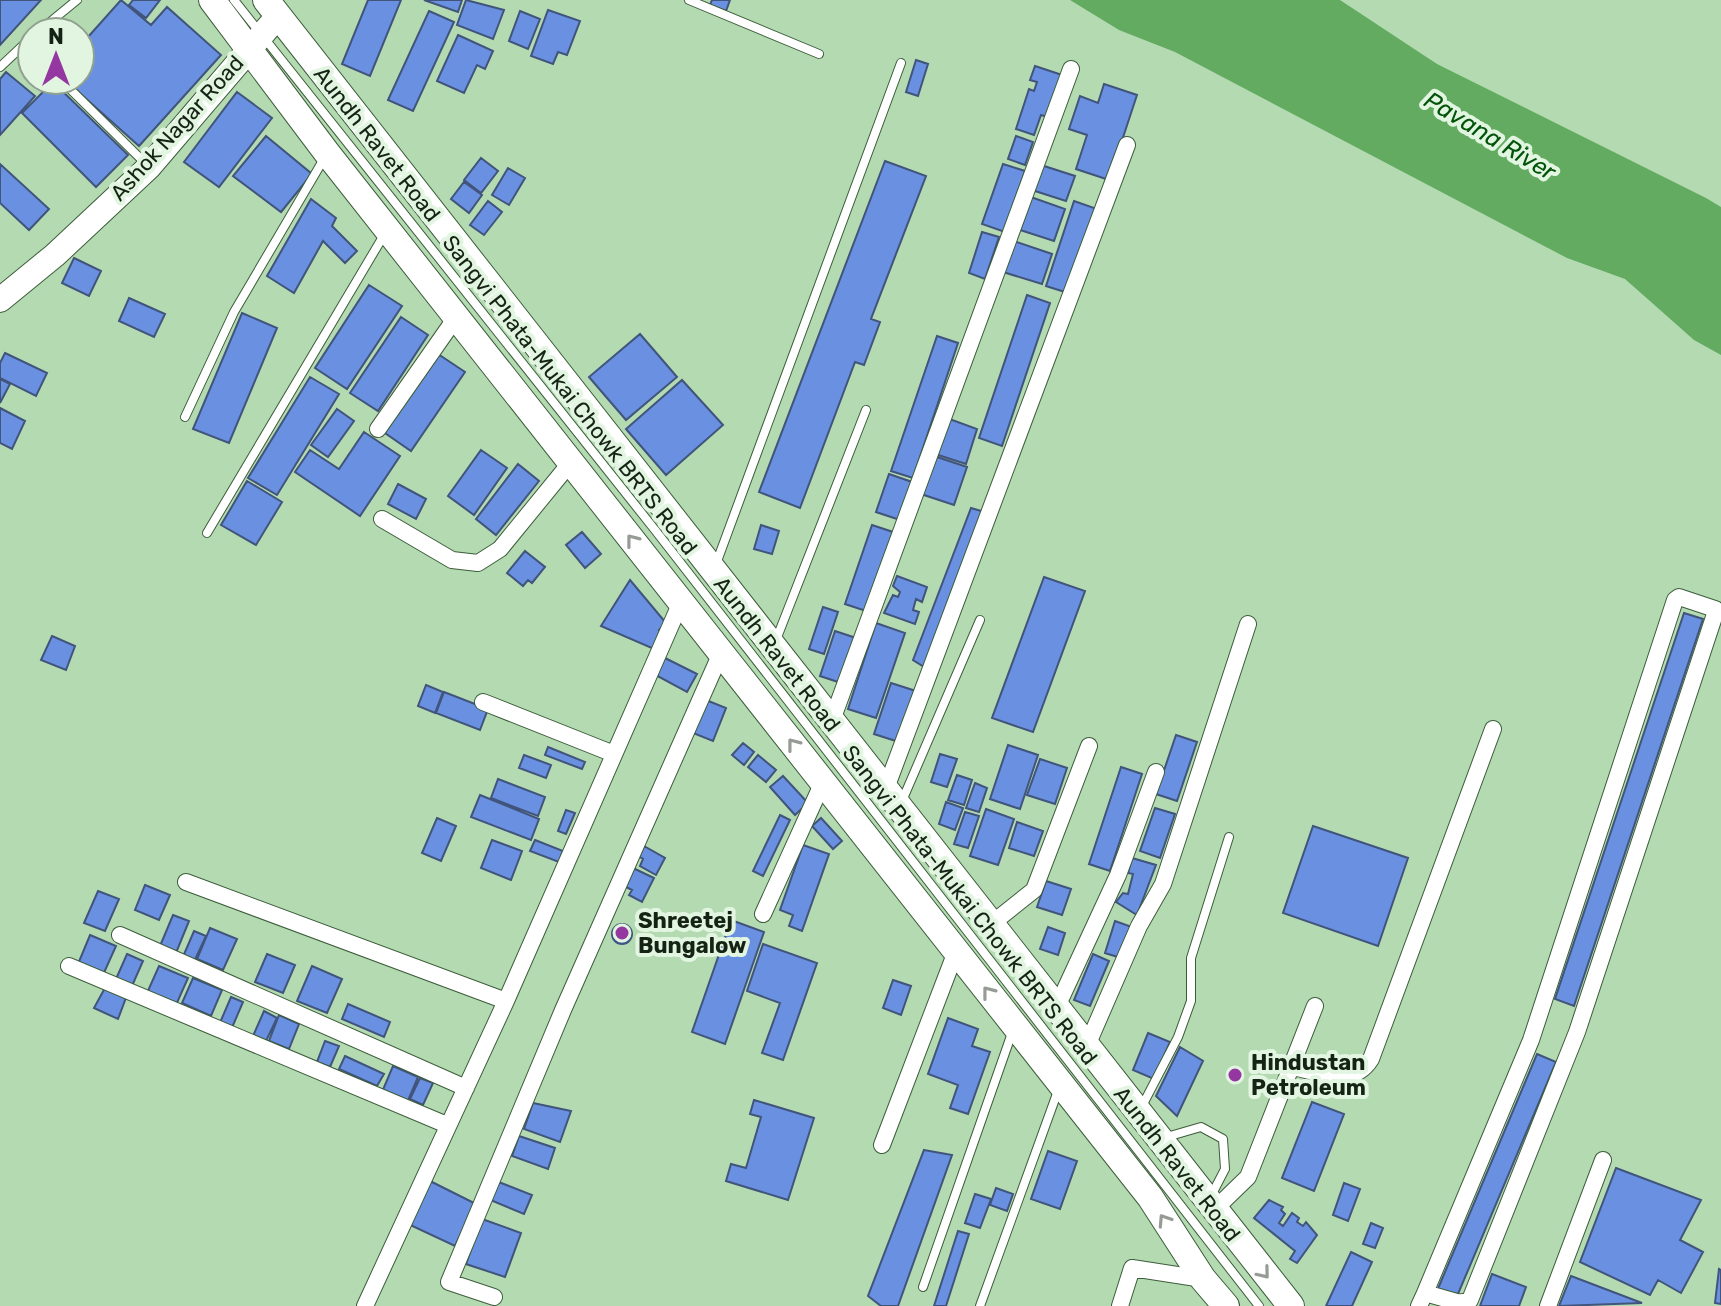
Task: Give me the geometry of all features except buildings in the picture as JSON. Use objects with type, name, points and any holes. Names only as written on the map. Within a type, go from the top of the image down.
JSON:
[{"type":"main road","name":"Aundh Ravet Road","points":[[212,0],[268,20],[713,572],[1291,1306]]},
{"type":"main road","name":"Aundh Ravet Road","points":[[268,20],[327,153],[955,954],[1150,1197],[1203,1279],[1226,1306]]},
{"type":"street","name":"Ashok Nagar Road","points":[[0,300],[55,255],[149,167],[268,20]]},
{"type":"street","points":[[831,723],[1071,69]]},
{"type":"street","points":[[892,800],[1127,145]]},
{"type":"street","points":[[378,429],[457,316]]},
{"type":"street","points":[[382,519],[452,560],[478,563],[500,549],[571,462]]},
{"type":"street","points":[[1679,597],[1710,607],[1715,614],[1577,1032],[1470,1300],[1460,1303],[1422,1299],[1531,1040],[1675,600],[1679,597]]},
{"type":"street","points":[[365,1306],[506,1001],[681,602]]},
{"type":"street","points":[[1086,1048],[1139,926],[1163,884],[1248,624]]},
{"type":"street","points":[[494,1297],[449,1282],[588,953],[721,653]]},
{"type":"street","points":[[483,702],[614,754]]},
{"type":"street","points":[[1292,1067],[1348,1078],[1363,1072],[1371,1059],[1493,729]]},
{"type":"street","points":[[990,925],[1034,890],[1089,746]]},
{"type":"street","points":[[1056,1009],[1118,875],[1156,772]]},
{"type":"street","points":[[763,914],[823,782]]},
{"type":"street","points":[[186,882],[506,1001]]},
{"type":"street","points":[[120,935],[466,1088]]},
{"type":"street","points":[[882,1145],[955,954]]},
{"type":"street","points":[[69,966],[447,1125]]},
{"type":"street","points":[[1210,1206],[1248,1177],[1315,1006]]},
{"type":"street","points":[[1548,1306],[1603,1160]]},
{"type":"street","points":[[1120,1306],[1132,1268],[1203,1279]]},
{"type":"lane","points":[[58,16],[77,0]]},
{"type":"lane","name":"Sangvi Phata-Mukai Chowk BRTS Road","points":[[234,0],[268,20],[693,579],[1259,1306]]},
{"type":"lane","points":[[689,0],[819,54]]},
{"type":"lane","points":[[0,67],[16,52]]},
{"type":"lane","points":[[713,572],[901,63]]},
{"type":"lane","points":[[77,96],[149,167]]},
{"type":"lane","points":[[185,417],[234,312],[327,153]]},
{"type":"lane","points":[[207,533],[388,228]]},
{"type":"lane","points":[[772,648],[866,410]]},
{"type":"lane","points":[[892,800],[980,620]]},
{"type":"lane","points":[[1138,1114],[1178,1037],[1191,1001],[1191,958],[1229,837]]},
{"type":"lane","points":[[923,1287],[1014,1025]]},
{"type":"lane","points":[[980,1306],[1060,1084]]},
{"type":"lane","points":[[1158,1140],[1201,1127],[1223,1139],[1225,1169],[1210,1206]]},
{"type":"water","name":"Pavana River","points":[[1070,0],[1340,0],[1437,64],[1706,198],[1721,207],[1721,355],[1694,340],[1625,279],[1567,258],[1175,52],[1119,30]]},
{"type":"place","name":"Shreetej Bungalow","points":[[622,933]]},
{"type":"place","name":"Hindustan Petroleum","points":[[1235,1075]]}]
